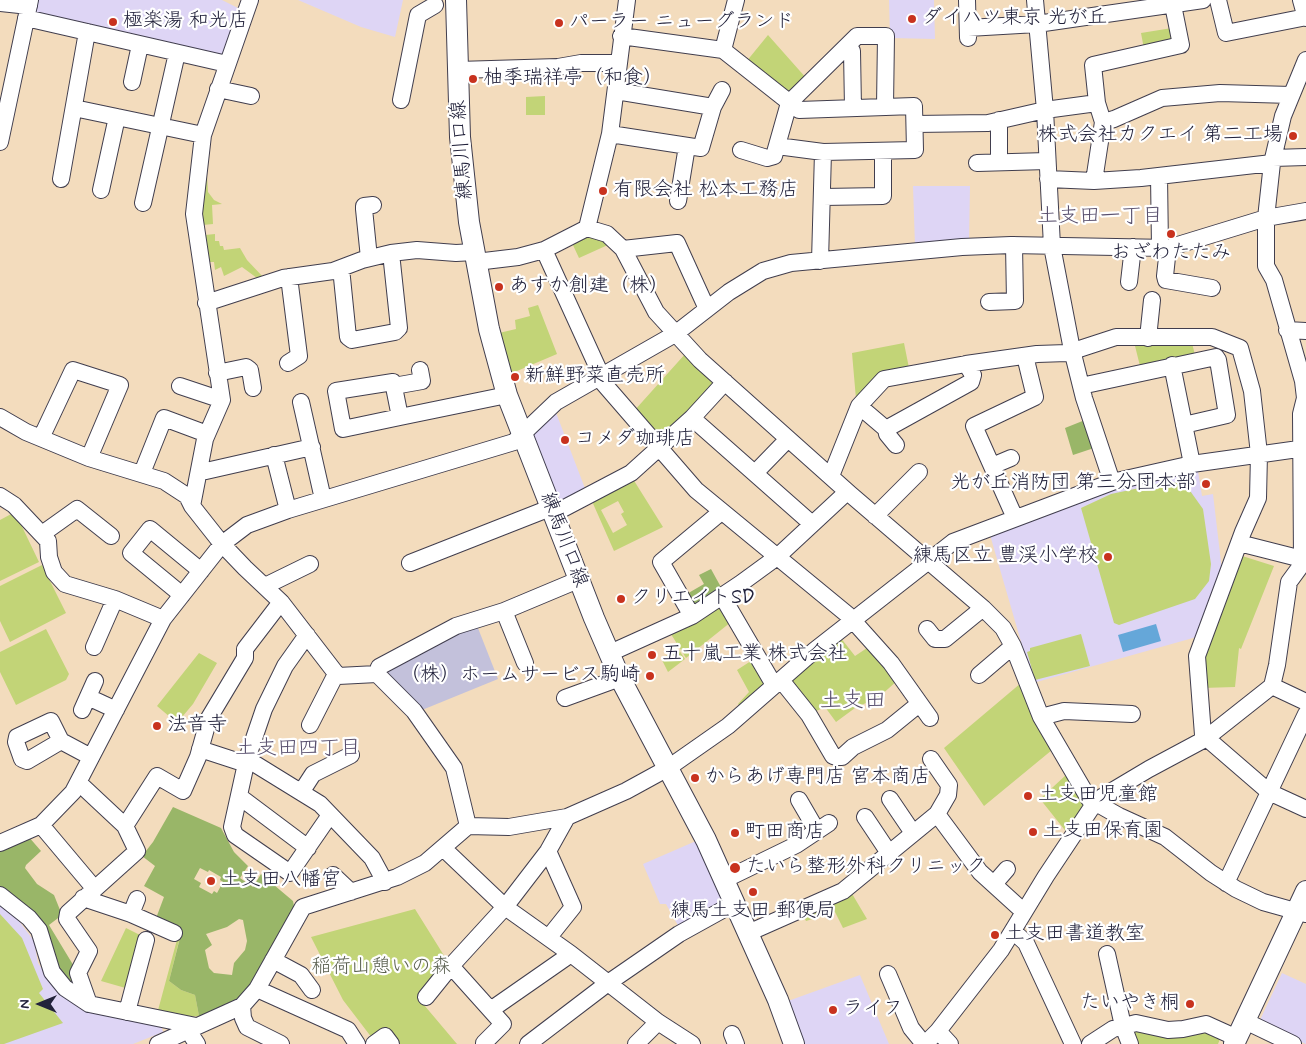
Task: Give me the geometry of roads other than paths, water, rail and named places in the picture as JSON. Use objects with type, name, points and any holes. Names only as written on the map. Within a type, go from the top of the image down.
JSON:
[{"type":"main road","name":"練馬川口線","points":[[456,8],[462,162],[475,257],[489,332],[507,395],[578,580],[620,678],[724,880],[778,1000],[794,1044]]},
{"type":"main road","points":[[1239,1034],[1301,913],[1306,891]]},
{"type":"street","points":[[192,506],[207,434],[222,400],[194,214],[203,135],[226,64],[250,0]]},
{"type":"street","points":[[588,228],[610,134],[627,0]]},
{"type":"street","points":[[723,50],[736,0]]},
{"type":"street","points":[[967,0],[968,33],[1203,0]]},
{"type":"street","points":[[1035,0],[1045,110],[1052,246],[1072,350],[1081,386],[1112,482]]},
{"type":"street","points":[[1218,0],[1226,33],[1306,18],[1301,0]]},
{"type":"street","points":[[400,100],[418,16],[433,2],[450,15],[456,8]]},
{"type":"street","points":[[0,3],[28,8],[87,32],[226,64]]},
{"type":"street","points":[[1094,181],[1103,122],[1097,103],[1093,65],[1181,45],[1173,5]]},
{"type":"street","points":[[0,142],[28,8]]},
{"type":"street","points":[[61,179],[87,32]]},
{"type":"street","points":[[621,36],[723,50],[799,110],[914,106],[915,150],[823,152],[777,146]]},
{"type":"street","points":[[741,150],[767,158],[774,156],[789,103],[857,36],[886,36],[885,106]]},
{"type":"street","points":[[132,82],[140,45]]},
{"type":"street","points":[[848,46],[852,51],[853,108]]},
{"type":"street","points":[[143,203],[177,53]]},
{"type":"street","points":[[888,974],[911,1028],[924,1044],[938,1031],[979,980],[1094,804],[1102,797],[1205,739],[1272,686],[1277,665],[1289,582],[1300,567],[1302,559],[1304,449],[1301,414],[1305,398],[1303,381],[1274,280],[1266,266],[1266,218],[1273,160],[1291,95],[1306,60]]},
{"type":"street","points":[[458,70],[558,67],[581,62],[619,63]]},
{"type":"street","points":[[218,88],[251,96]]},
{"type":"street","points":[[610,134],[701,148],[713,107],[722,90]]},
{"type":"street","points":[[616,91],[713,107]]},
{"type":"street","points":[[1103,122],[1162,98],[1220,93],[1291,95]]},
{"type":"street","points":[[915,124],[988,123],[1045,110],[1097,103]]},
{"type":"street","points":[[74,108],[203,135]]},
{"type":"street","points":[[101,190],[117,117]]},
{"type":"street","points":[[999,120],[999,162]]},
{"type":"street","points":[[678,201],[686,146]]},
{"type":"street","points":[[823,197],[883,196],[883,151]]},
{"type":"street","points":[[820,261],[823,152]]},
{"type":"street","points":[[1048,178],[1094,181],[1159,176],[1306,157]]},
{"type":"street","points":[[976,163],[1047,161]]},
{"type":"street","points":[[1159,176],[1166,280],[1212,288]]},
{"type":"street","points":[[369,258],[364,206],[373,205]]},
{"type":"street","points":[[0,843],[41,825],[67,800],[79,783],[163,619],[222,544],[247,525],[323,499],[514,442],[556,402],[675,334],[707,309],[763,271],[790,263],[962,247],[1164,248],[1266,218],[1306,211]]},
{"type":"street","points":[[206,303],[289,277],[340,268],[369,258],[390,254],[417,250],[456,253],[475,257],[518,257],[544,250],[588,228],[607,234],[623,249],[656,312],[675,334],[788,439],[983,608],[1003,628],[1013,646],[1041,717],[1084,792],[1094,804],[1165,837],[1226,883],[1263,902],[1301,913]]},
{"type":"street","points":[[623,249],[677,243],[707,309]]},
{"type":"street","points":[[989,302],[1015,301],[1014,246]]},
{"type":"street","points":[[1129,282],[1134,247]]},
{"type":"street","points":[[544,250],[599,376],[696,490],[853,620],[891,663],[930,718]]},
{"type":"street","points":[[340,268],[348,338],[352,340],[395,332],[399,328],[390,254]]},
{"type":"street","points":[[288,363],[299,356],[289,277]]},
{"type":"street","points":[[1148,338],[1152,300]]},
{"type":"street","points":[[1287,330],[1306,331]]},
{"type":"street","points":[[831,476],[859,406],[884,379],[966,364],[1025,356],[1066,353],[1116,337],[1216,338],[1240,348],[1252,391],[1258,454],[1258,498],[1239,543],[1197,656],[1203,735],[1205,739],[1269,792],[1306,809]]},
{"type":"street","points":[[1015,518],[974,426],[1035,397],[1025,356]]},
{"type":"street","points":[[1081,386],[1212,356],[1218,360],[1227,415],[1184,425]]},
{"type":"street","points":[[886,428],[971,382],[973,376],[966,364]]},
{"type":"street","points":[[1172,365],[1192,464]]},
{"type":"street","points":[[217,373],[246,367],[250,370],[253,388]]},
{"type":"street","points":[[41,438],[73,370],[120,384],[89,458]]},
{"type":"street","points":[[394,386],[422,380],[420,370]]},
{"type":"street","points":[[400,417],[393,382],[336,390],[343,428],[400,417],[507,395]]},
{"type":"street","points":[[410,563],[442,556],[552,511],[631,473],[692,418],[725,382]]},
{"type":"street","points":[[180,386],[222,400]]},
{"type":"street","points":[[301,402],[323,499]]},
{"type":"street","points":[[859,406],[886,428],[887,434],[896,444]]},
{"type":"street","points":[[142,473],[164,418],[207,434]]},
{"type":"street","points":[[692,418],[812,524]]},
{"type":"street","points":[[1,419],[89,458],[164,481],[187,496],[192,506],[222,544],[281,602],[336,674],[341,676],[377,674],[414,711],[454,768],[468,826]]},
{"type":"street","points":[[755,473],[788,439]]},
{"type":"street","points":[[199,470],[206,471],[312,447]]},
{"type":"street","points":[[158,1044],[242,1006],[257,989],[303,907],[385,882],[425,863],[468,826],[509,827],[567,817],[626,791],[668,768],[728,726],[777,682],[953,542],[1112,482],[1192,464],[1304,449]]},
{"type":"street","points":[[274,455],[288,510]]},
{"type":"street","points":[[992,466],[1011,458]]},
{"type":"street","points":[[875,516],[919,472]]},
{"type":"street","points":[[610,653],[692,616],[722,596],[777,557],[848,492]]},
{"type":"street","points":[[0,496],[14,505],[48,541],[49,557],[54,572],[65,584],[115,599],[163,619]]},
{"type":"street","points":[[42,534],[77,508],[111,536]]},
{"type":"street","points":[[692,616],[661,562],[721,512]]},
{"type":"street","points":[[182,595],[131,553],[150,529],[201,571]]},
{"type":"street","points":[[1239,543],[1302,559]]},
{"type":"street","points":[[265,586],[310,564]]},
{"type":"street","points":[[377,674],[379,667],[456,626],[504,612],[578,580]]},
{"type":"street","points":[[722,596],[777,682],[809,715],[833,756],[842,757],[853,747],[887,730],[919,704]]},
{"type":"street","points":[[94,647],[115,599]]},
{"type":"street","points":[[125,826],[158,776],[183,791],[200,749],[209,718],[245,658],[245,649],[281,602]]},
{"type":"street","points":[[927,629],[935,639],[945,639],[983,608]]},
{"type":"street","points":[[504,612],[525,664]]},
{"type":"street","points":[[307,635],[286,666],[264,709],[247,762],[232,827],[235,835],[286,873],[292,871],[330,815]]},
{"type":"street","points":[[979,675],[1013,646]]},
{"type":"street","points":[[310,725],[336,674]]},
{"type":"street","points":[[565,698],[620,678]]},
{"type":"street","points":[[95,681],[85,704],[116,710]]},
{"type":"street","points":[[1272,686],[1306,702]]},
{"type":"street","points":[[1041,717],[1064,711],[1132,714]]},
{"type":"street","points":[[1226,883],[1306,714]]},
{"type":"street","points":[[61,741],[91,757]]},
{"type":"street","points":[[200,749],[247,762],[302,791],[320,804],[372,858],[385,882]]},
{"type":"street","points":[[302,791],[313,774],[351,755]]},
{"type":"street","points":[[748,933],[844,891],[937,814],[948,795],[949,785],[931,759]]},
{"type":"street","points":[[79,783],[125,826],[137,851],[88,893],[68,914],[67,919],[89,951],[78,973],[89,1004]]},
{"type":"street","points":[[240,797],[308,848]]},
{"type":"street","points":[[890,799],[913,833]]},
{"type":"street","points":[[724,880],[796,845],[823,827],[799,800]]},
{"type":"street","points":[[937,814],[980,872],[1024,912]]},
{"type":"street","points":[[426,997],[451,966],[505,907],[548,851],[567,817]]},
{"type":"street","points":[[865,817],[889,853]]},
{"type":"street","points":[[41,825],[88,893],[134,906],[174,933]]},
{"type":"street","points":[[444,848],[505,907],[549,937],[658,1022],[692,1044]]},
{"type":"street","points":[[548,851],[572,907],[549,937]]},
{"type":"street","points":[[994,884],[1007,869]]},
{"type":"street","points":[[333,875],[351,892]]},
{"type":"street","points":[[0,895],[29,918],[39,930],[52,972],[65,988],[89,1004],[192,1028]]},
{"type":"street","points":[[528,1044],[608,983],[679,934],[734,903]]},
{"type":"street","points":[[1012,931],[1026,944],[1074,1044]]},
{"type":"street","points":[[127,1012],[146,940]]},
{"type":"street","points":[[492,1009],[571,954]]},
{"type":"street","points":[[1107,954],[1123,1026],[1130,1044]]},
{"type":"street","points":[[273,960],[301,975],[312,990]]},
{"type":"street","points":[[451,966],[492,1009],[503,1024],[484,1043]]},
{"type":"street","points":[[257,989],[348,1030],[357,1044]]},
{"type":"street","points":[[242,1006],[243,1018],[247,1027],[281,1044]]},
{"type":"street","points":[[636,1044],[658,1022]]},
{"type":"street","points":[[1090,1044],[1123,1026],[1136,1023],[1152,1028],[1176,1030],[1206,1024],[1239,1034],[1293,1044]]},
{"type":"street","points":[[192,1028],[197,1044]]},
{"type":"street","points":[[938,1031],[950,1044]]},
{"type":"street","points":[[374,1044],[384,1036],[391,1044]]},
{"type":"water","points":[[1156,624],[1161,641],[1123,652],[1118,635]]},
{"type":"place","name":"ダイハツ東京 光が丘","points":[[912,19]]},
{"type":"place","name":"極楽湯 和光店","points":[[113,22]]},
{"type":"place","name":"パーラー ニューグランド","points":[[559,23]]},
{"type":"place","name":"柚季瑞祥亭（和食）","points":[[473,79]]},
{"type":"place","name":"株式会社カクエイ 第二工場","points":[[1293,136]]},
{"type":"place","name":"有限会社 松本工務店","points":[[603,191]]},
{"type":"place","name":"おざわたたみ","points":[[1171,234]]},
{"type":"place","name":"あすか創建（株）","points":[[499,287]]},
{"type":"place","name":"新鮮野菜直売所","points":[[515,377]]},
{"type":"place","name":"コメダ珈琲店","points":[[565,440]]},
{"type":"place","name":"光が丘消防団 第三分団本部","points":[[1206,484]]},
{"type":"place","name":"練馬区立 豊渓小学校","points":[[1108,557]]},
{"type":"place","name":"クリエイトSD","points":[[621,599]]},
{"type":"place","name":"五十嵐工業 株式会社","points":[[652,655]]},
{"type":"place","name":"（株）ホームサービス駒崎","points":[[650,676]]},
{"type":"place","name":"法音寺","points":[[157,726]]},
{"type":"place","name":"からあげ専門店 宮本商店","points":[[695,778]]},
{"type":"place","name":"土支田児童館","points":[[1028,796]]},
{"type":"place","name":"土支田保育園","points":[[1033,832]]},
{"type":"place","name":"町田商店","points":[[735,833]]},
{"type":"place","name":"たいら整形外科クリニック","points":[[735,868]]},
{"type":"place","name":"土支田八幡宮","points":[[211,881]]},
{"type":"place","name":"練馬土支田 郵便局","points":[[753,892]]},
{"type":"place","name":"土支田書道教室","points":[[995,935]]},
{"type":"place","name":"たいやき桐","points":[[1190,1004]]},
{"type":"place","name":"ライフ","points":[[833,1010]]},
{"type":"district","name":"土支田一丁目","points":[[1100,218]]},
{"type":"district","name":"土支田","points":[[853,702]]},
{"type":"district","name":"土支田四丁目","points":[[298,750]]},
{"type":"park label","name":"稲荷山憩いの森","points":[[381,968]]}]
